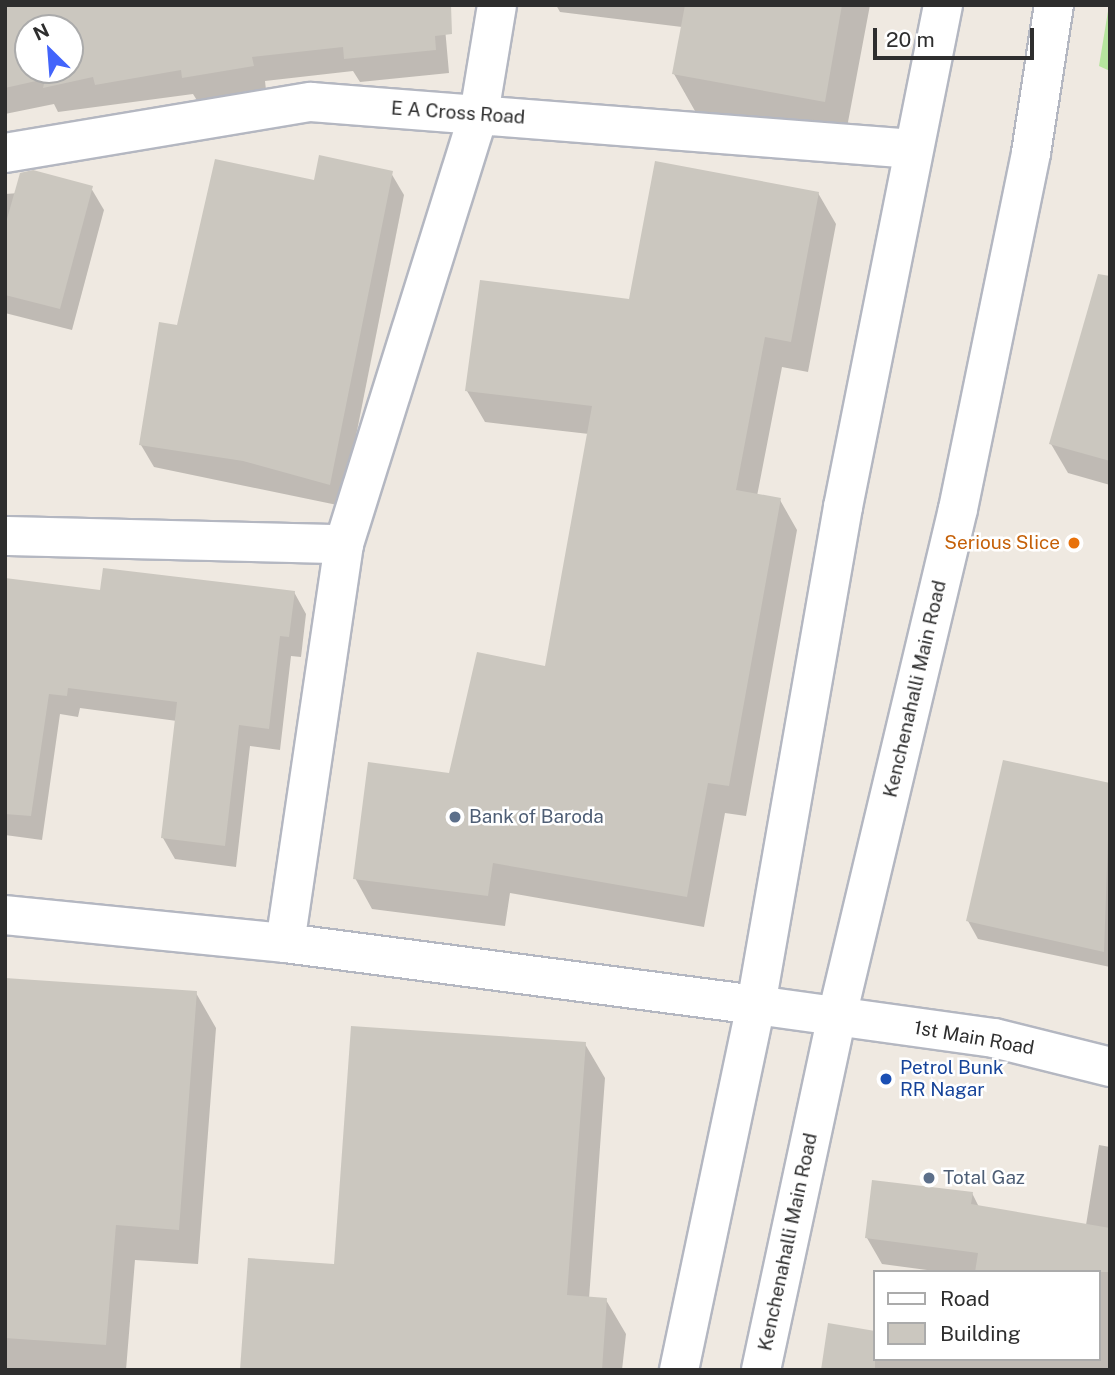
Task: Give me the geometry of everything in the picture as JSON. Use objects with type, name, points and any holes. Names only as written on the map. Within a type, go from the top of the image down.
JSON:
[{"type":"street","points":[[285,943],[344,544],[479,114],[497,5]]},
{"type":"street","points":[[679,1370],[757,1005],[913,149],[943,5]]},
{"type":"street","name":"Kenchenahalli Main Road","points":[[761,1370],[837,1016],[958,509],[1054,5]]},
{"type":"street","name":"E A Cross Road","points":[[5,153],[311,102],[913,149]]},
{"type":"street","points":[[5,536],[344,544]]},
{"type":"street","name":"1st Main Road","points":[[5,915],[285,943],[837,1016],[994,1038],[1110,1067]]},
{"type":"green space","points":[[1110,5],[1110,71],[1099,66]]},
{"type":"building","points":[[5,5],[451,5],[452,34],[435,36],[436,50],[344,59],[343,47],[252,57],[254,66],[182,78],[181,70],[95,85],[93,77],[84,79],[84,14],[14,14],[14,84],[23,84],[5,88]]},
{"type":"building","points":[[685,5],[842,5],[825,102],[672,74]]},
{"type":"building","points":[[44,84],[61,84],[43,88]]},
{"type":"building","points":[[319,155],[393,171],[330,485],[243,461],[139,445],[159,322],[177,325],[215,159],[314,180]]},
{"type":"building","points":[[655,161],[819,192],[791,342],[765,337],[736,490],[781,498],[729,786],[708,783],[687,897],[493,863],[488,896],[353,879],[368,762],[449,773],[477,652],[545,666],[592,406],[465,391],[480,280],[629,299]]},
{"type":"building","points":[[33,170],[93,186],[60,309],[5,295],[5,226],[20,173]]},
{"type":"building","points":[[1098,274],[1110,276],[1110,461],[1049,444]]},
{"type":"building","points":[[103,568],[295,591],[289,637],[280,636],[269,729],[239,725],[225,846],[161,838],[177,702],[68,688],[67,696],[49,694],[31,816],[5,814],[5,578],[100,590]]},
{"type":"building","points":[[1003,760],[1110,783],[1104,952],[966,921]]},
{"type":"building","points":[[5,978],[197,991],[179,1230],[116,1225],[106,1345],[5,1338]]},
{"type":"building","points":[[351,1026],[586,1042],[567,1295],[607,1298],[602,1370],[240,1370],[248,1258],[334,1264]]},
{"type":"building","points":[[872,1180],[973,1192],[971,1204],[1110,1228],[1110,1272],[975,1270],[978,1253],[865,1238]]},
{"type":"building","points":[[828,1323],[874,1331],[875,1370],[821,1370]]},
{"type":"place","name":"Serious Slice","points":[[1074,543]]},
{"type":"place","name":"Bank of Baroda","points":[[455,817]]},
{"type":"place","name":"Petrol Bunk RR Nagar","points":[[886,1079]]},
{"type":"place","name":"Total Gaz","points":[[929,1178]]}]
